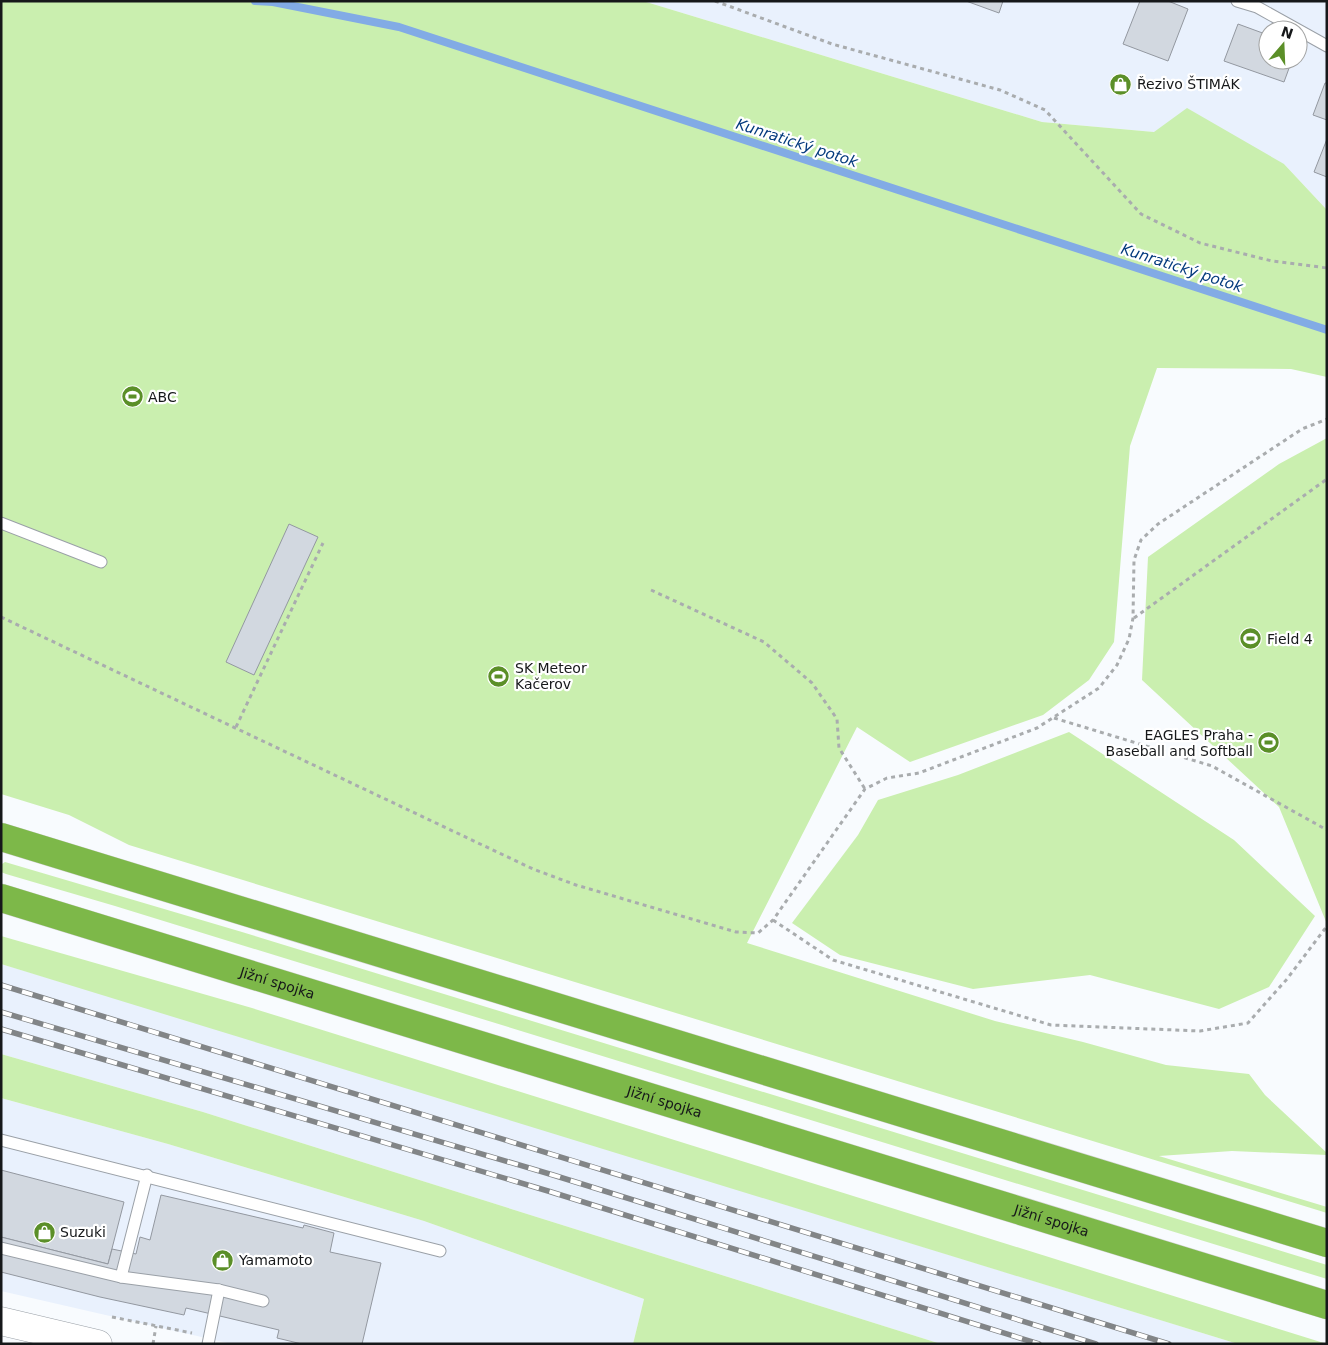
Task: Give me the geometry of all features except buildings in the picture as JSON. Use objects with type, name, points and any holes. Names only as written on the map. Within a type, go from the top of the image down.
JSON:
[{"type":"highway","points":[[1,837],[1327,1243]]},
{"type":"highway","name":"Jižní spojka","points":[[1,898],[1327,1305]]},
{"type":"main road","points":[[1,1321],[98,1344]]},
{"type":"lane","points":[[1237,1],[1257,7],[1327,46]]},
{"type":"lane","points":[[1,523],[101,562]]},
{"type":"lane","points":[[1,1140],[148,1175],[440,1252]]},
{"type":"lane","points":[[121,1277],[148,1175]]},
{"type":"lane","points":[[1,1248],[121,1277],[219,1290],[263,1301]]},
{"type":"lane","points":[[209,1340],[219,1290]]},
{"type":"path","points":[[715,1],[832,44],[1000,90],[1046,110],[1141,214],[1200,242],[1272,261],[1327,268]]},
{"type":"path","points":[[1,617],[534,869],[576,885],[736,932],[758,933],[773,920],[865,789],[887,778],[919,773],[1037,728],[1099,688],[1117,665],[1129,639],[1133,618],[1134,560],[1141,540],[1158,524],[1294,434],[1327,419]]},
{"type":"path","points":[[1133,618],[1327,479]]},
{"type":"path","points":[[236,727],[323,543]]},
{"type":"path","points":[[651,590],[764,642],[812,683],[837,719],[839,748],[865,789]]},
{"type":"path","points":[[1054,718],[1212,766],[1327,830]]},
{"type":"path","points":[[773,920],[833,960],[1051,1025],[1200,1031],[1248,1023],[1287,979],[1327,926]]},
{"type":"path","points":[[112,1317],[209,1340]]},
{"type":"path","points":[[153,1344],[156,1326]]},
{"type":"shaded area","name":"Řezivo ŠTIMÁK","points":[[643,1],[1327,1],[1327,210],[1284,164],[1154,132],[1042,122]]},
{"type":"shaded area","points":[[1,964],[1238,1344],[941,1344],[203,1112],[1,1054]]},
{"type":"shaded area","points":[[1,1098],[168,1144],[424,1221],[644,1299],[633,1344],[232,1344],[1,1291]]},
{"type":"green space","points":[[1,1],[643,1],[1042,122],[1154,132],[1187,108],[1284,164],[1327,210],[1327,377],[1291,369],[1157,368],[1130,446],[1114,642],[1089,680],[1043,715],[910,762],[857,727],[747,943],[995,1021],[1083,1042],[1166,1065],[1249,1074],[1265,1095],[1327,1155],[1232,1151],[1159,1156],[1327,1207],[1327,1213],[129,845],[69,815],[1,794]]},
{"type":"green space","name":"EAGLES Praha - Baseball and Softball","points":[[1327,438],[1327,924],[1279,807],[1142,680],[1148,557],[1279,464]]},
{"type":"green space","points":[[1069,732],[1234,840],[1315,916],[1269,987],[1219,1009],[1090,975],[973,989],[840,955],[792,923],[858,835],[878,800],[958,775]]},
{"type":"green space","points":[[5,862],[242,932],[1327,1265],[1327,1279],[6,874],[1,872],[2,864]]},
{"type":"green space","points":[[1,936],[252,1008],[1327,1344],[1238,1344],[1,964]]},
{"type":"green space","points":[[1,1054],[203,1112],[941,1344],[633,1344],[644,1299],[424,1221],[168,1144],[1,1098]]},
{"type":"waterway","name":"Kunratický potok","points":[[255,1],[273,2],[399,27],[1327,330]]},
{"type":"railway","points":[[1,985],[1169,1344]]},
{"type":"railway","points":[[1,1012],[553,1175],[1096,1344]]},
{"type":"railway","points":[[1,1029],[548,1191],[1039,1344]]},
{"type":"place","name":"Řezivo ŠTIMÁK","points":[[1121,84]]},
{"type":"place","name":"ABC","points":[[132,397]]},
{"type":"place","name":"Field 4","points":[[1251,639]]},
{"type":"place","name":"SK Meteor Kačerov","points":[[499,676]]},
{"type":"place","name":"EAGLES Praha - Baseball and Softball","points":[[1269,743]]},
{"type":"place","name":"Suzuki","points":[[44,1232]]},
{"type":"place","name":"Yamamoto","points":[[223,1260]]}]
